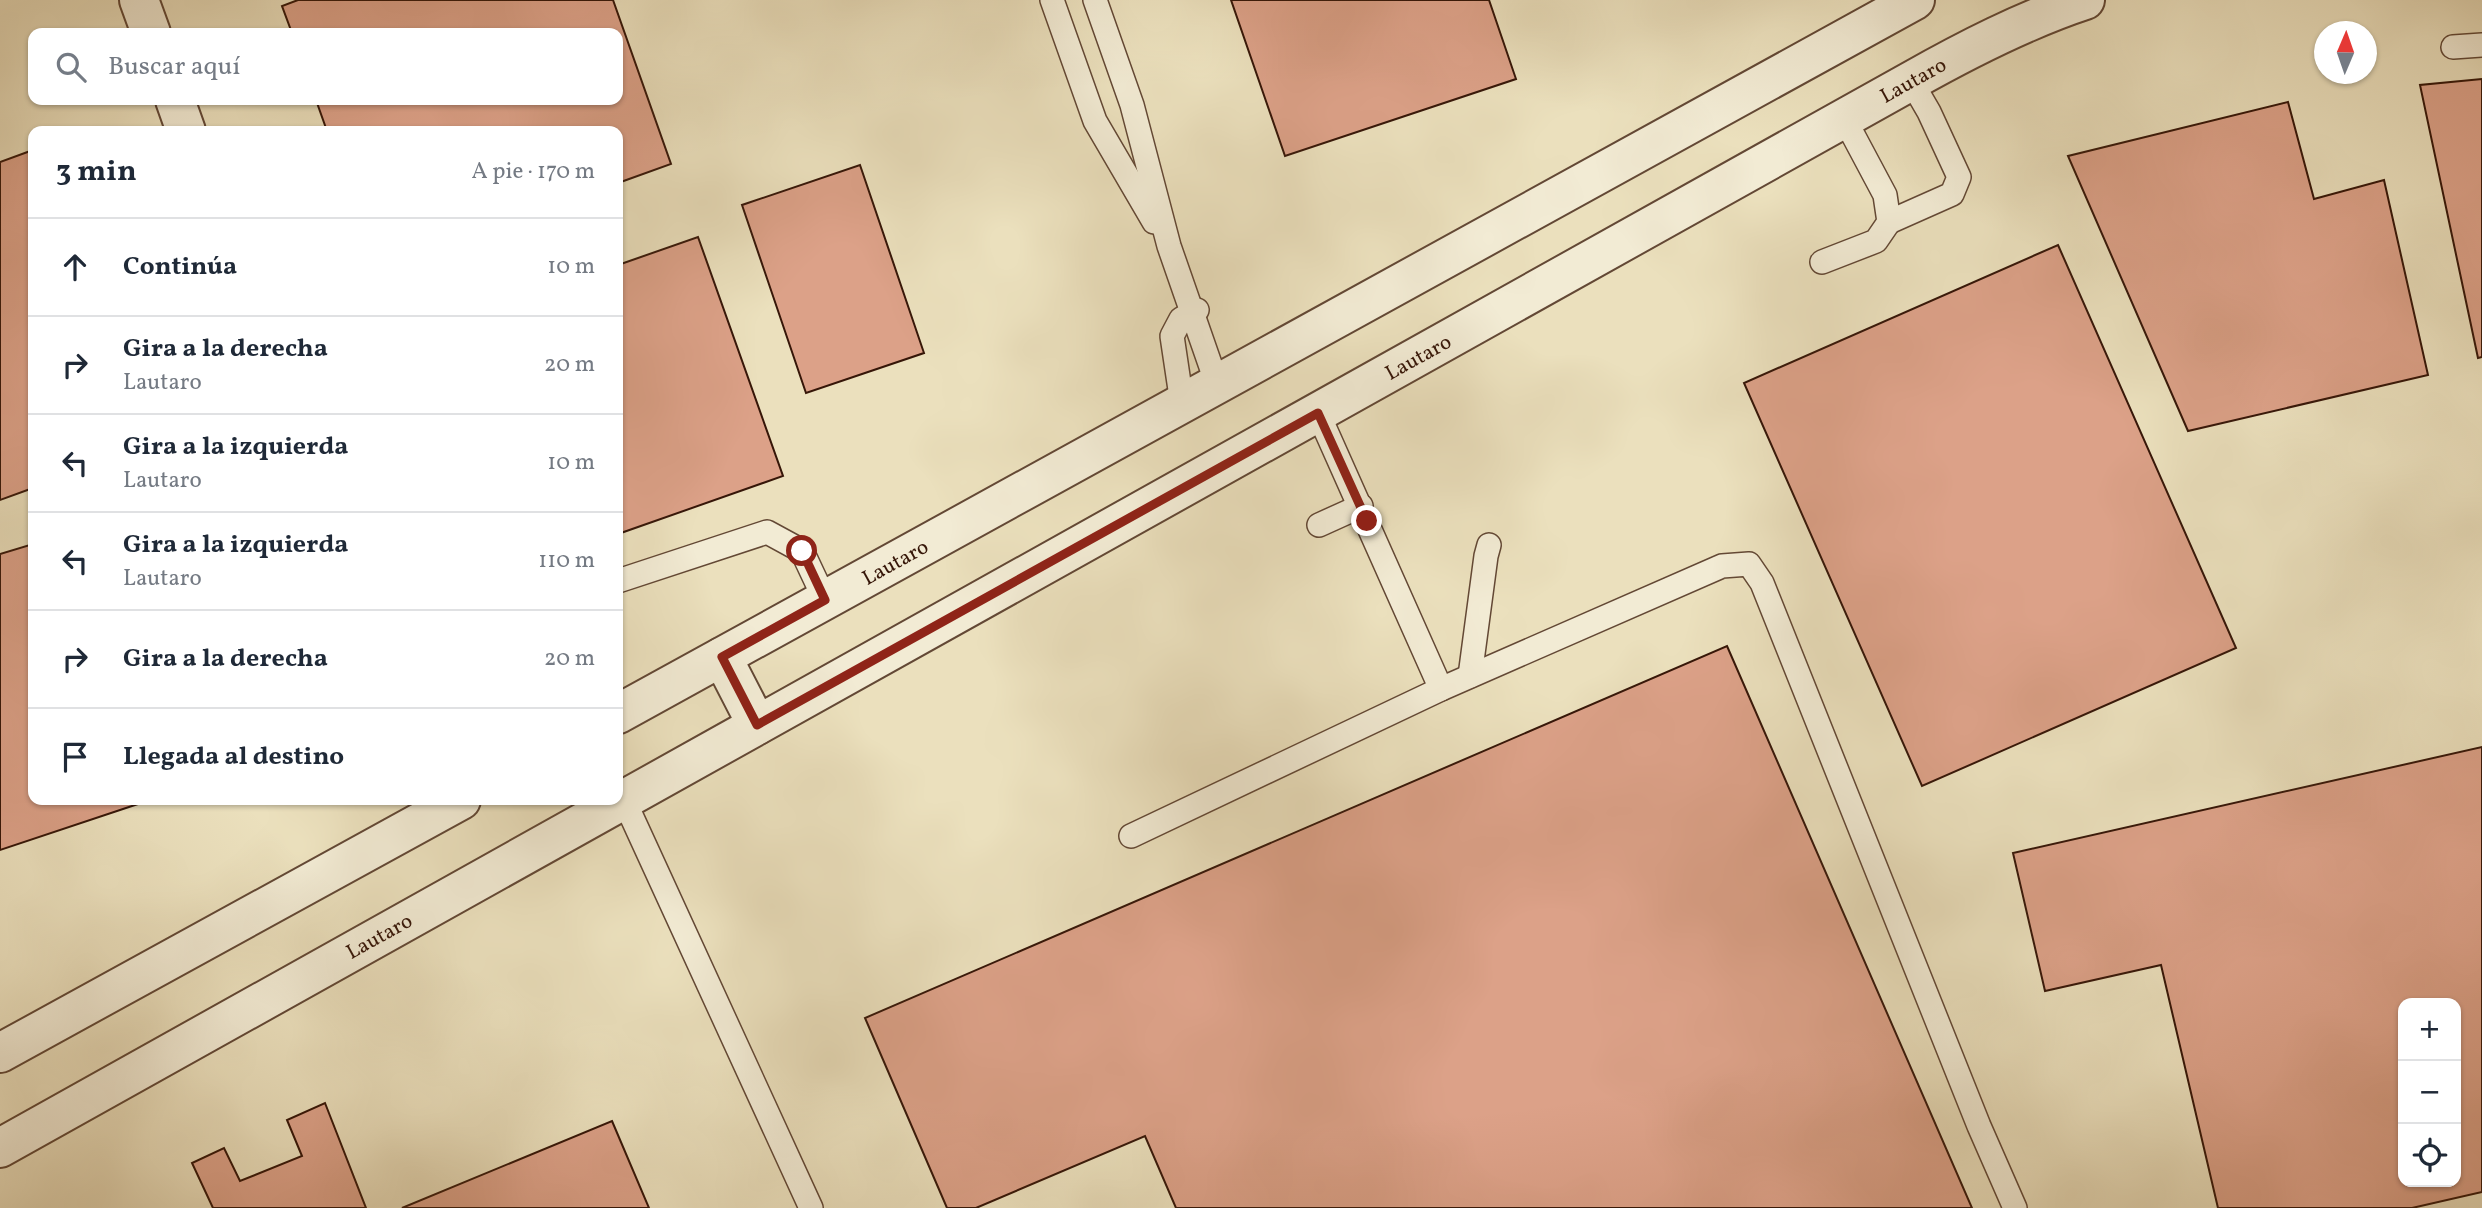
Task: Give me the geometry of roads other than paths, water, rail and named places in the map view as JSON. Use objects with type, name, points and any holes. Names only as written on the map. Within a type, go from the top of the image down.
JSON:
[{"type":"street","points":[[139,0],[149,28]]},
{"type":"street","name":"Lautaro","points":[[623,712],[1915,0]]},
{"type":"street","name":"Lautaro","points":[[624,800],[1957,55],[2052,10],[2085,0]]},
{"type":"street","points":[[177,105],[184,126]]},
{"type":"street","points":[[722,657],[757,725]]},
{"type":"street","points":[[0,1053],[439,805]]},
{"type":"street","name":"Lautaro","points":[[0,1148],[615,805]]},
{"type":"lane","points":[[1052,0],[1095,121],[1168,246]]},
{"type":"lane","points":[[1094,0],[1132,105],[1168,246],[1195,312],[1217,384]]},
{"type":"lane","points":[[2453,47],[2482,45]]},
{"type":"lane","points":[[1822,262],[1876,241],[1889,222],[1952,194],[1959,177],[1930,112],[1911,81]]},
{"type":"lane","points":[[1844,118],[1885,195],[1889,222]]},
{"type":"lane","points":[[1182,403],[1172,337],[1181,319],[1195,312]]},
{"type":"lane","points":[[1318,413],[1441,689]]},
{"type":"lane","points":[[1319,525],[1361,506]]},
{"type":"lane","points":[[623,578],[767,532],[802,551],[825,600]]},
{"type":"lane","points":[[1470,676],[1489,545]]},
{"type":"lane","points":[[1131,836],[1470,676],[1723,566],[1749,564],[1762,583],[1979,1126],[2015,1208]]},
{"type":"lane","points":[[624,800],[811,1208]]}]
